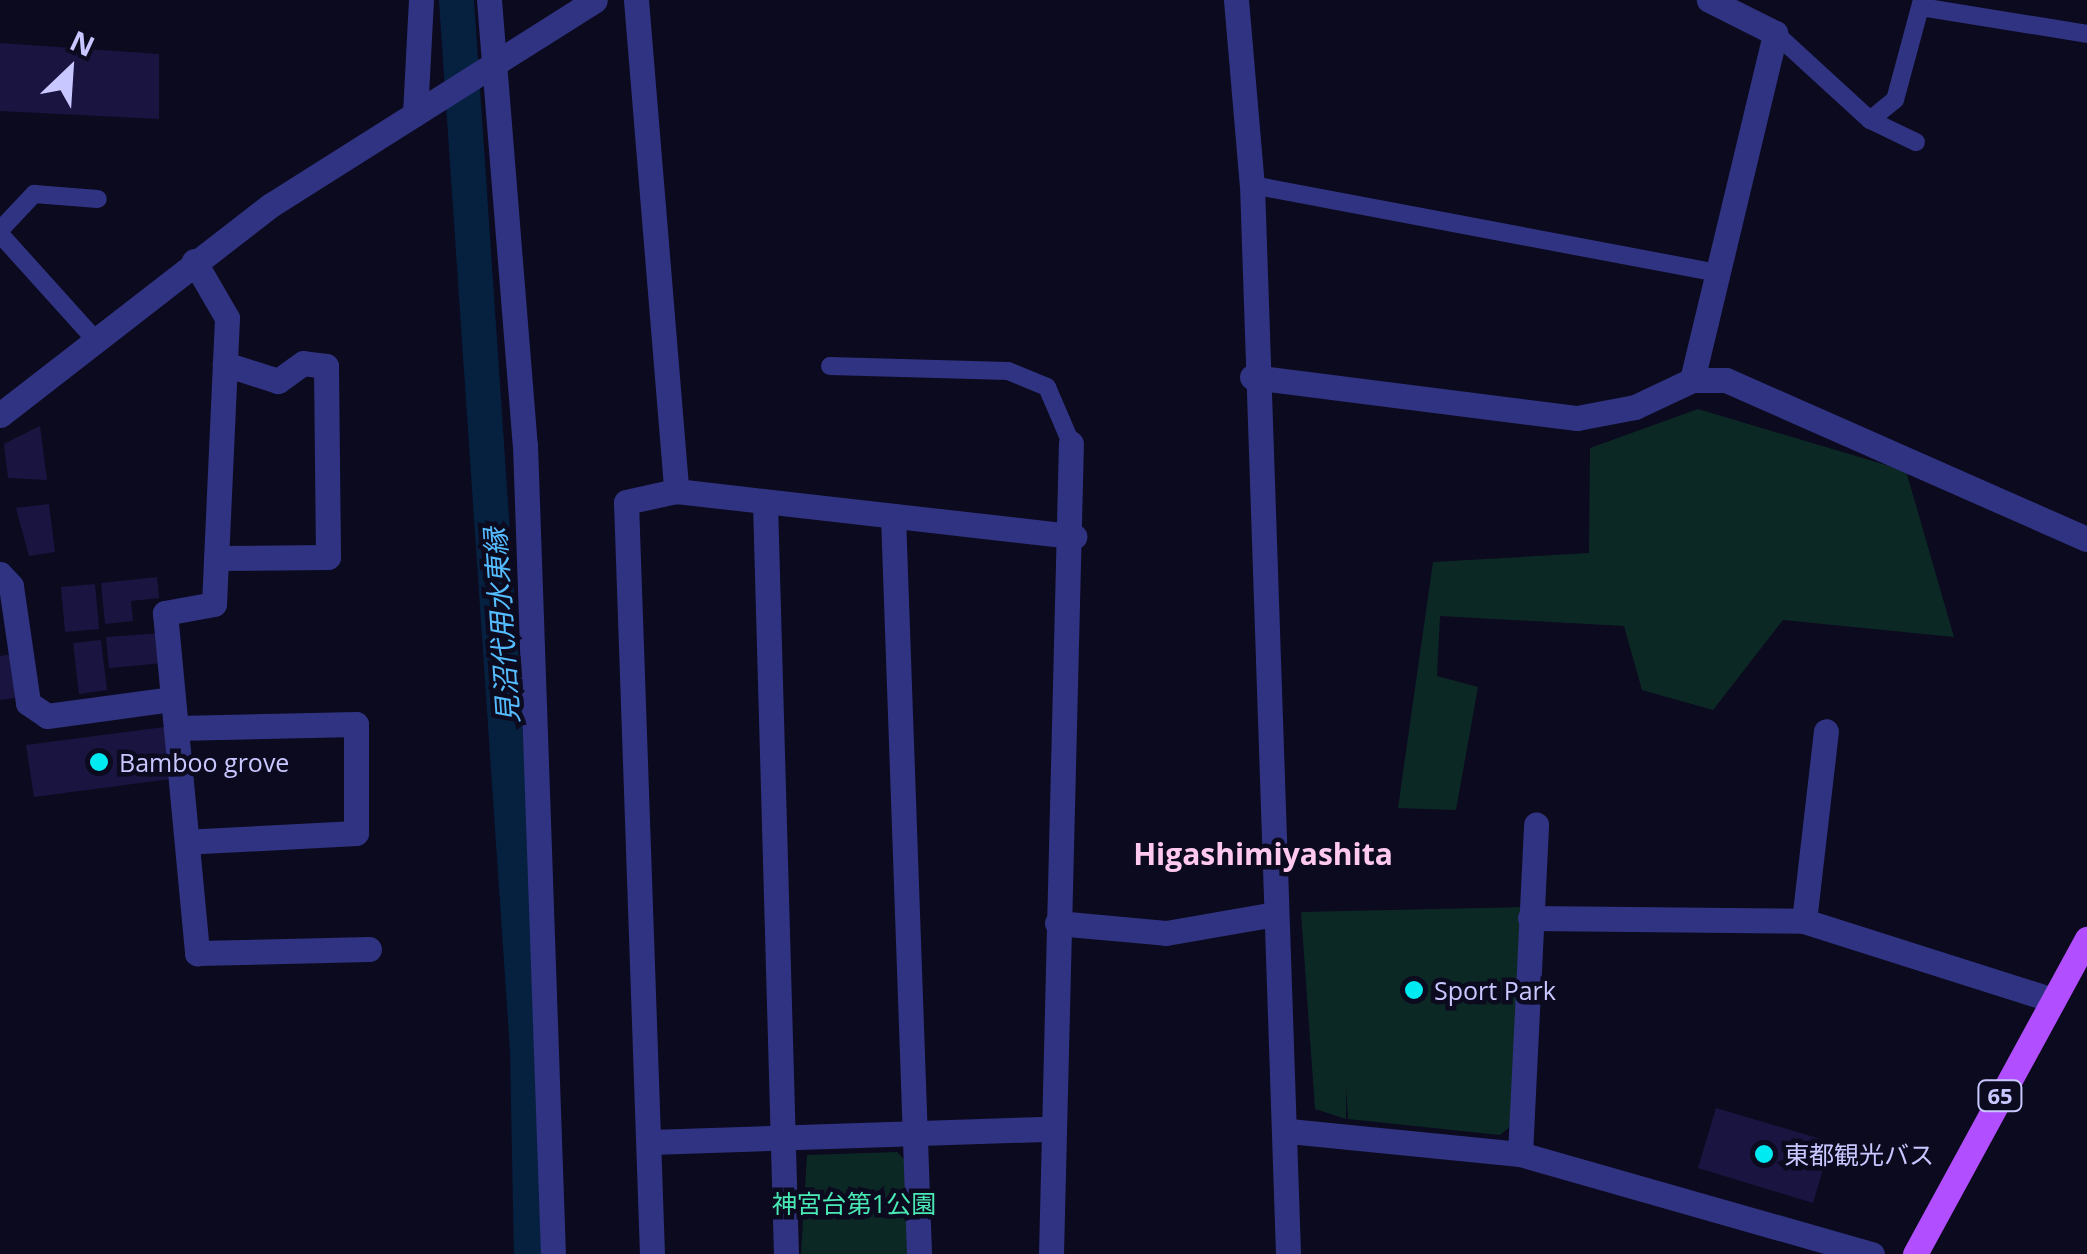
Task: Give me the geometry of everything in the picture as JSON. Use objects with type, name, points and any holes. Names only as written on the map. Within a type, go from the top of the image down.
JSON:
[{"type":"main road","name":"65","points":[[1915,1254],[2087,939]]},
{"type":"street","points":[[421,0],[424,109]]},
{"type":"street","points":[[489,0],[488,72],[525,445],[553,1254]]},
{"type":"street","points":[[0,415],[92,336],[194,261],[595,0]]},
{"type":"street","points":[[636,0],[676,491]]},
{"type":"street","points":[[1236,0],[1252,185],[1252,377],[1289,1131],[1288,1254]]},
{"type":"street","points":[[1692,380],[1714,272],[1775,33],[1709,0]]},
{"type":"street","points":[[194,261],[227,318],[214,604],[165,613],[198,953],[368,949]]},
{"type":"street","points":[[216,558],[328,557],[326,366],[303,363],[278,381],[225,364]]},
{"type":"street","points":[[1252,377],[1576,418],[1636,407],[1692,380],[1726,380],[2087,539]]},
{"type":"street","points":[[1052,1254],[1056,923],[1074,536],[1071,443]]},
{"type":"street","points":[[652,1254],[626,502],[676,491],[1074,536]]},
{"type":"street","points":[[765,503],[786,1254]]},
{"type":"street","points":[[893,516],[919,1254]]},
{"type":"street","points":[[0,574],[11,586],[28,703],[47,716],[173,699]]},
{"type":"street","points":[[176,728],[356,724],[356,833],[187,842]]},
{"type":"street","points":[[1804,920],[1826,731]]},
{"type":"street","points":[[1520,1154],[1536,824]]},
{"type":"street","points":[[1056,923],[1166,933],[1276,914]]},
{"type":"street","points":[[1530,918],[1804,920],[2053,1000]]},
{"type":"street","points":[[650,1142],[781,1136],[916,1138],[1051,1129]]},
{"type":"street","points":[[1289,1131],[1520,1154],[1872,1254]]},
{"type":"lane","points":[[1870,120],[1895,100],[1922,3],[2087,34]]},
{"type":"lane","points":[[1775,33],[1870,120],[1916,142]]},
{"type":"lane","points":[[1252,185],[1714,272]]},
{"type":"lane","points":[[92,336],[0,232],[34,194],[98,198]]},
{"type":"lane","points":[[830,366],[1008,371],[1047,387],[1071,443]]},
{"type":"green space","points":[[1698,409],[1906,471],[1954,637],[1783,620],[1713,710],[1642,690],[1624,626],[1440,616],[1437,676],[1478,687],[1456,810],[1398,808],[1433,562],[1589,553],[1590,448]]},
{"type":"green space","name":"Sport Park","points":[[1526,907],[1511,1126],[1500,1135],[1348,1119],[1346,1086],[1346,1119],[1315,1109],[1301,912]]},
{"type":"green space","name":"神宮台第1公園","points":[[897,1152],[906,1161],[908,1254],[801,1254],[807,1155]]},
{"type":"building","points":[[0,43],[159,54],[159,119],[0,111]]},
{"type":"building","points":[[40,426],[47,480],[8,478],[4,444]]},
{"type":"building","points":[[49,504],[55,552],[29,556],[16,508]]},
{"type":"building","points":[[157,577],[159,598],[131,601],[133,621],[105,624],[101,583]]},
{"type":"building","points":[[95,584],[99,629],[65,632],[61,587]]},
{"type":"building","points":[[161,633],[164,663],[109,668],[106,637]]},
{"type":"building","points":[[101,640],[107,690],[79,694],[73,643]]},
{"type":"building","points":[[14,654],[21,697],[0,700],[0,656]]},
{"type":"building","name":"Bamboo grove","points":[[164,727],[171,779],[34,797],[26,745]]},
{"type":"building","points":[[1716,1108],[1831,1142],[1813,1203],[1698,1168]]},
{"type":"waterway","name":"見沼代用水東縁","points":[[456,0],[527,1050],[531,1254]]},
{"type":"place","name":"Bamboo grove","points":[[99,762]]},
{"type":"place","name":"Sport Park","points":[[1414,990]]},
{"type":"place","name":"東都観光バス","points":[[1764,1154]]},
{"type":"district","name":"Higashimiyashita","points":[[1263,854]]}]
